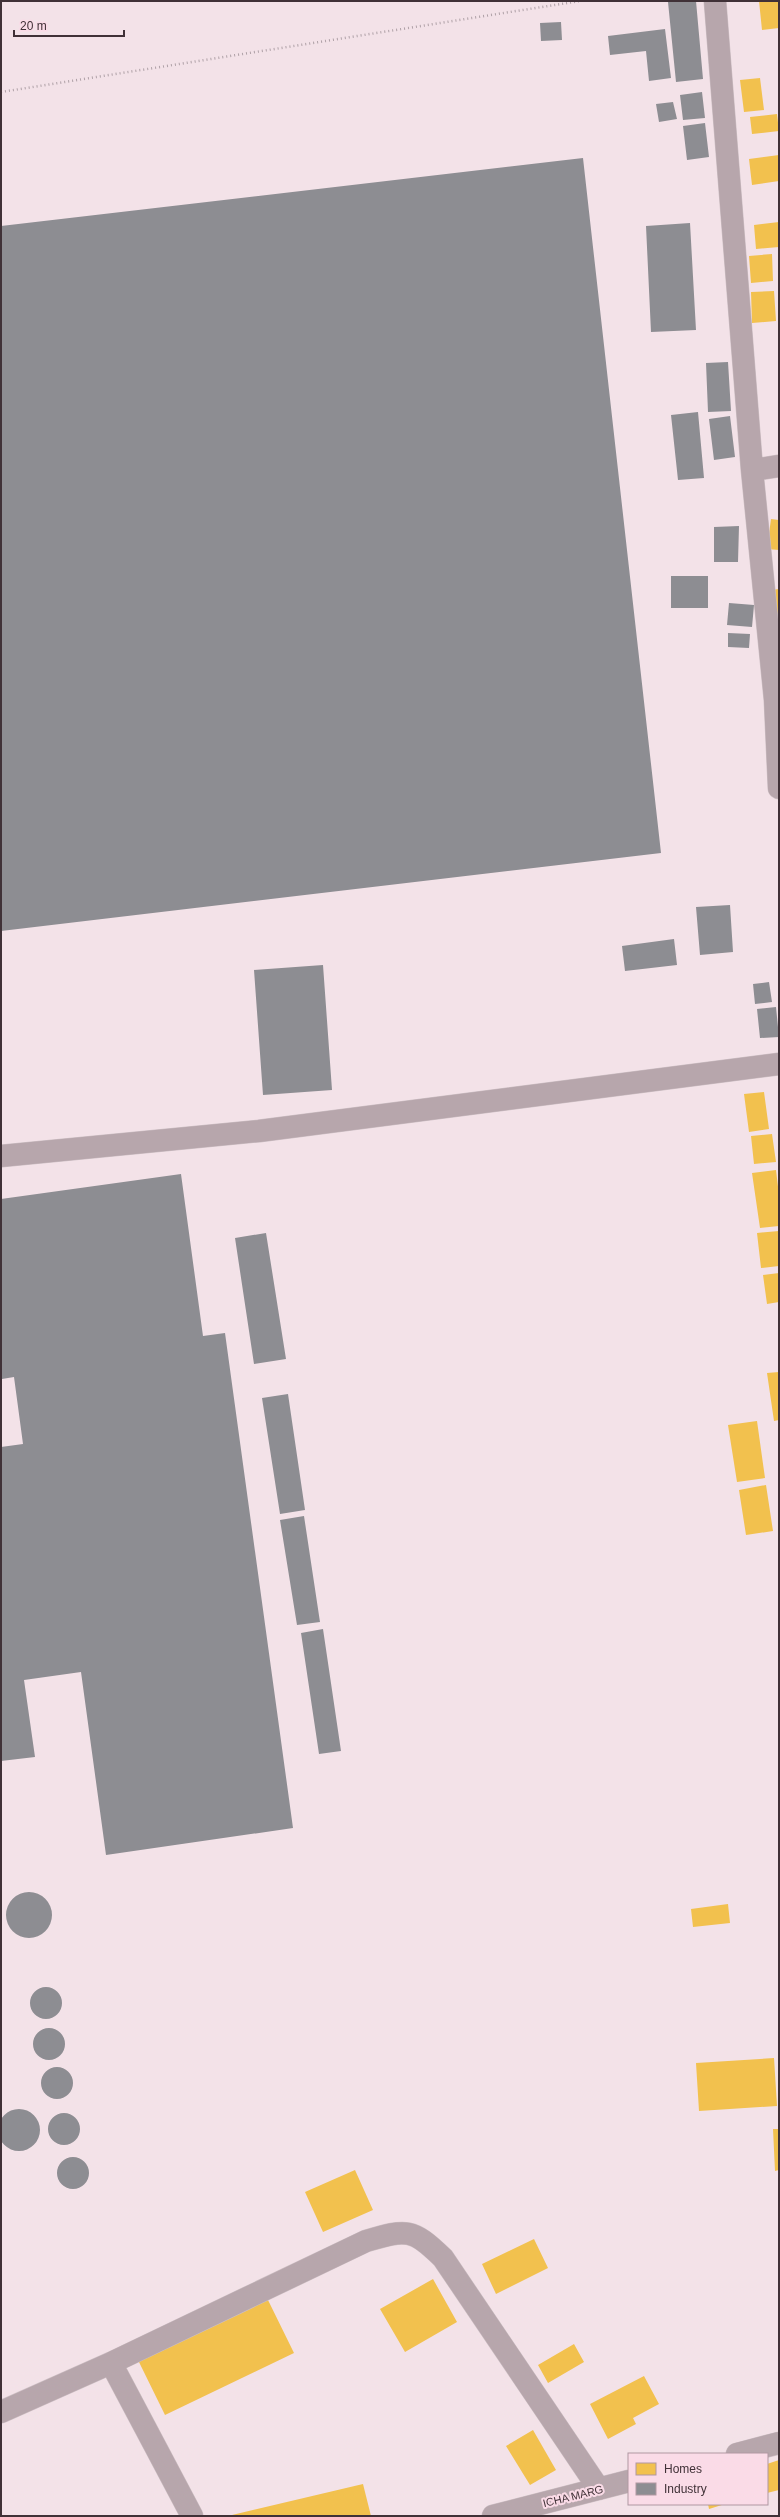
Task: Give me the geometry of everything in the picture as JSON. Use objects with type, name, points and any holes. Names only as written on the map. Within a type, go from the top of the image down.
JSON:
[{"type":"street","points":[[715,1],[752,470],[775,700],[779,788]]},
{"type":"street","points":[[752,470],[779,466]]},
{"type":"street","points":[[1,1156],[259,1131],[779,1064]]},
{"type":"street","points":[[1,2412],[111,2363],[366,2241],[395,2232],[420,2237],[443,2258],[599,2489]]},
{"type":"street","points":[[111,2363],[192,2516]]},
{"type":"street","points":[[741,2453],[779,2443]]},
{"type":"street","name":"ICHA MARG","points":[[493,2516],[628,2481]]},
{"type":"path","points":[[1,92],[580,1]]},
{"type":"building: Homes","points":[[759,1],[779,1],[779,28],[762,30]]},
{"type":"building: Homes","points":[[760,78],[764,110],[744,112],[740,80]]},
{"type":"building: Homes","points":[[777,114],[779,131],[752,134],[750,117]]},
{"type":"building: Homes","points":[[779,155],[779,181],[752,185],[749,159]]},
{"type":"building: Homes","points":[[779,222],[779,247],[756,249],[754,225]]},
{"type":"building: Homes","points":[[772,254],[773,281],[751,283],[749,256]]},
{"type":"building: Homes","points":[[774,291],[776,321],[752,323],[751,292]]},
{"type":"building: Homes","points":[[771,519],[779,520],[779,550],[767,549]]},
{"type":"building: Homes","points":[[779,589],[779,617],[774,618],[771,590]]},
{"type":"building: Homes","points":[[764,1092],[769,1129],[749,1132],[744,1094]]},
{"type":"building: Homes","points":[[772,1134],[776,1162],[754,1164],[751,1136]]},
{"type":"building: Homes","points":[[776,1170],[779,1195],[779,1226],[760,1228],[752,1173]]},
{"type":"building: Homes","points":[[779,1231],[779,1266],[761,1268],[757,1233]]},
{"type":"building: Homes","points":[[779,1273],[779,1302],[767,1304],[763,1275]]},
{"type":"building: Homes","points":[[779,1372],[779,1420],[774,1421],[767,1373]]},
{"type":"building: Homes","points":[[757,1421],[765,1478],[737,1482],[728,1425]]},
{"type":"building: Homes","points":[[766,1485],[773,1531],[746,1535],[739,1490]]},
{"type":"building: Homes","points":[[728,1904],[730,1923],[693,1927],[691,1909]]},
{"type":"building: Homes","points":[[774,2058],[777,2106],[699,2111],[696,2063]]},
{"type":"building: Homes","points":[[773,2129],[779,2129],[779,2170],[775,2171]]},
{"type":"building: Homes","points":[[355,2170],[373,2210],[323,2232],[305,2192]]},
{"type":"building: Homes","points":[[534,2239],[548,2268],[496,2294],[482,2264]]},
{"type":"building: Homes","points":[[433,2279],[457,2322],[405,2352],[380,2309]]},
{"type":"building: Homes","points":[[267,2298],[294,2353],[165,2415],[138,2360]]},
{"type":"building: Homes","points":[[574,2344],[584,2362],[548,2383],[538,2365]]},
{"type":"building: Homes","points":[[644,2376],[659,2404],[633,2418],[636,2424],[608,2439],[590,2404]]},
{"type":"building: Homes","points":[[533,2430],[556,2470],[530,2485],[506,2446]]},
{"type":"building: Homes","points":[[779,2460],[779,2490],[768,2493],[768,2464]]},
{"type":"building: Homes","points":[[363,2484],[371,2516],[232,2516],[232,2515]]},
{"type":"building: Homes","points":[[708,2505],[722,2505],[709,2509]]},
{"type":"building: Industry","points":[[696,1],[703,79],[676,82],[668,2]]},
{"type":"building: Industry","points":[[561,22],[562,40],[541,41],[540,23]]},
{"type":"building: Industry","points":[[665,29],[671,78],[649,81],[646,51],[610,55],[608,36]]},
{"type":"building: Industry","points":[[702,92],[705,118],[683,120],[680,95]]},
{"type":"building: Industry","points":[[673,102],[677,119],[659,122],[656,104]]},
{"type":"building: Industry","points":[[705,123],[709,157],[687,160],[683,126]]},
{"type":"building: Industry","points":[[583,158],[661,853],[1,931],[1,226]]},
{"type":"building: Industry","points":[[690,223],[696,330],[651,332],[646,226]]},
{"type":"building: Industry","points":[[728,362],[731,411],[708,412],[706,363]]},
{"type":"building: Industry","points":[[698,412],[704,478],[678,480],[671,415]]},
{"type":"building: Industry","points":[[730,416],[735,457],[714,460],[709,419]]},
{"type":"building: Industry","points":[[739,526],[738,562],[714,562],[714,527]]},
{"type":"building: Industry","points":[[671,576],[708,576],[708,608],[671,608]]},
{"type":"building: Industry","points":[[729,603],[754,605],[752,627],[727,625]]},
{"type":"building: Industry","points":[[728,633],[750,634],[749,648],[728,647]]},
{"type":"building: Industry","points":[[730,905],[733,952],[700,955],[696,907]]},
{"type":"building: Industry","points":[[674,939],[677,965],[625,971],[622,946]]},
{"type":"building: Industry","points":[[323,965],[332,1090],[263,1095],[254,970]]},
{"type":"building: Industry","points":[[769,982],[772,1002],[755,1004],[753,984]]},
{"type":"building: Industry","points":[[776,1007],[779,1037],[760,1038],[757,1009]]},
{"type":"building: Industry","points":[[181,1174],[203,1336],[225,1333],[293,1828],[106,1855],[81,1672],[24,1680],[35,1757],[1,1761],[1,1447],[23,1444],[14,1377],[2,1379],[1,1371],[1,1199]]},
{"type":"building: Industry","points":[[266,1233],[286,1359],[254,1364],[235,1238]]},
{"type":"building: Industry","points":[[288,1394],[305,1510],[280,1514],[262,1398]]},
{"type":"building: Industry","points":[[304,1516],[320,1622],[297,1625],[280,1520]]},
{"type":"building: Industry","points":[[323,1629],[341,1751],[319,1754],[301,1633]]},
{"type":"building: Industry","points":[[29,1892],[42,1896],[48,1902],[52,1915],[48,1928],[42,1934],[29,1938],[16,1934],[10,1928],[6,1915],[10,1902],[16,1896]]},
{"type":"building: Industry","points":[[49,1987],[55,1989],[60,1994],[62,2003],[60,2012],[55,2017],[43,2019],[37,2017],[32,2012],[30,2000],[32,1994],[37,1989]]},
{"type":"building: Industry","points":[[46,2028],[52,2028],[61,2032],[65,2044],[61,2056],[52,2060],[46,2060],[37,2056],[33,2047],[33,2041],[37,2032]]},
{"type":"building: Industry","points":[[60,2067],[66,2069],[71,2074],[73,2083],[71,2092],[66,2097],[54,2099],[48,2097],[43,2092],[41,2080],[43,2074],[48,2069]]},
{"type":"building: Industry","points":[[15,2109],[23,2109],[34,2115],[40,2126],[40,2134],[34,2145],[23,2151],[15,2151],[7,2147],[4,2145],[-1,2136],[-1,2124],[2,2118],[4,2115]]},
{"type":"building: Industry","points":[[67,2113],[73,2115],[78,2120],[80,2129],[78,2138],[73,2143],[61,2145],[55,2143],[50,2138],[48,2126],[50,2120],[55,2115]]},
{"type":"building: Industry","points":[[70,2157],[76,2157],[86,2164],[89,2173],[88,2179],[82,2186],[76,2189],[70,2189],[60,2182],[57,2176],[57,2170],[64,2160]]}]
